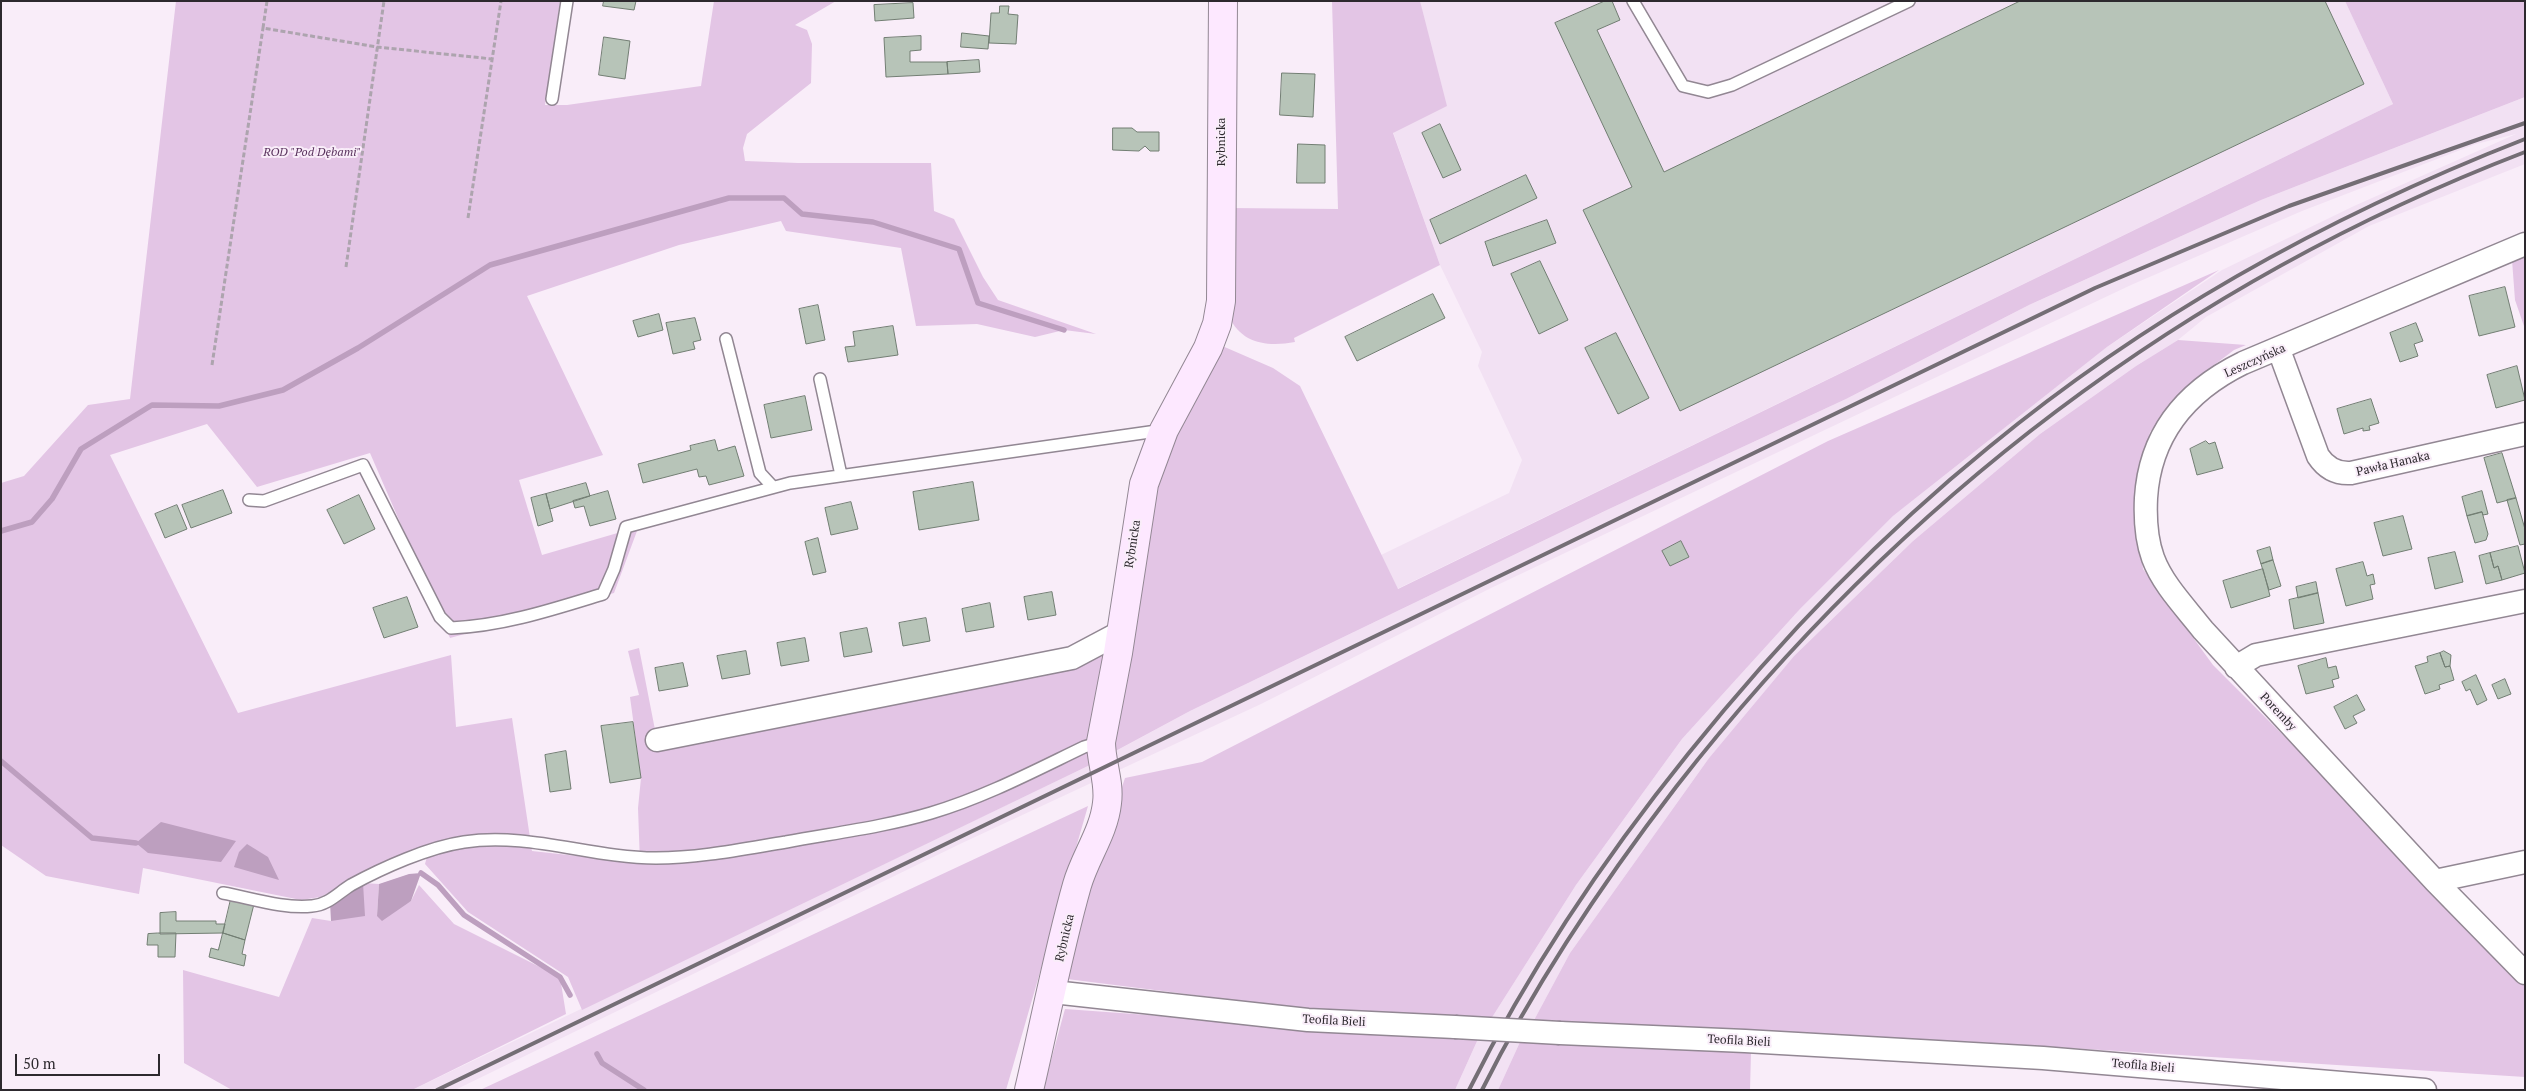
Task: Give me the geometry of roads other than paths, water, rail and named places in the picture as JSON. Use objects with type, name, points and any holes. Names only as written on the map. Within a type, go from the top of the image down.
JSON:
[{"type":"street","name":"Rybnicka","points":[[1028,1090],[1053,992],[1077,885],[1108,802],[1101,742],[1121,632],[1142,493],[1164,430],[1206,355],[1220,309],[1223,1]]},
{"type":"street","name":"Leszczyńska","points":[[2236,666],[2180,601],[2154,561],[2146,525],[2148,477],[2152,457],[2160,439],[2173,419],[2189,402],[2231,369],[2525,244]]},
{"type":"street","name":"Pawła Hanaka","points":[[2279,350],[2318,456],[2326,465],[2338,472],[2351,473],[2525,434]]},
{"type":"street","points":[[2236,666],[2256,655],[2525,601]]},
{"type":"street","points":[[657,740],[1072,658],[1121,632]]},
{"type":"street","name":"Poremby","points":[[2236,666],[2435,881],[2525,972]]},
{"type":"street","points":[[2435,881],[2525,862]]},
{"type":"street","points":[[2462,909],[2469,897],[2473,872]]},
{"type":"street","name":"Teofila Bieli","points":[[1053,992],[1308,1020],[1745,1041],[2043,1058],[2425,1090]]},
{"type":"lane","points":[[552,99],[567,1]]},
{"type":"lane","points":[[1633,1],[1683,86],[1708,92],[1732,85],[1909,1]]},
{"type":"lane","points":[[726,339],[760,473],[773,487]]},
{"type":"lane","points":[[820,379],[842,476]]},
{"type":"lane","points":[[249,500],[264,501],[363,465],[440,617],[451,628],[470,627],[541,612],[603,594],[614,569],[626,527],[773,487],[1164,430]]},
{"type":"lane","points":[[223,893],[285,905],[311,906],[324,904],[349,886],[422,853],[443,846],[482,840],[537,843],[655,858],[719,853],[774,844],[930,814],[988,793],[1084,747],[1101,742]]},
{"type":"waterway","points":[[1,531],[32,522],[52,499],[81,449],[152,405],[219,406],[283,390],[358,348],[490,265],[729,198],[784,198],[802,214],[873,222],[959,249],[978,303],[1064,330]]},
{"type":"waterway","points":[[1,761],[92,838],[136,843]]},
{"type":"waterway","points":[[421,873],[438,885],[464,915],[560,977],[570,995]]},
{"type":"waterway","points":[[597,1054],[602,1063],[644,1090]]},
{"type":"railway","points":[[437,1090],[2095,288],[2289,206],[2525,123]]},
{"type":"railway","points":[[1469,1090],[1492,1045],[1543,958],[1598,874],[1657,793],[1722,712],[1793,632],[1907,518],[1989,447],[2050,399],[2113,354],[2178,312],[2245,272],[2383,200],[2453,168],[2525,139]]},
{"type":"railway","points":[[1482,1090],[1525,1010],[1572,934],[1622,859],[1676,787],[1763,683],[1855,585],[1953,494],[2057,411],[2166,335],[2280,266],[2400,205],[2525,152]]},
{"type":"park label","name":"ROD \"Pod Dębami\"","points":[[312,153]]}]
